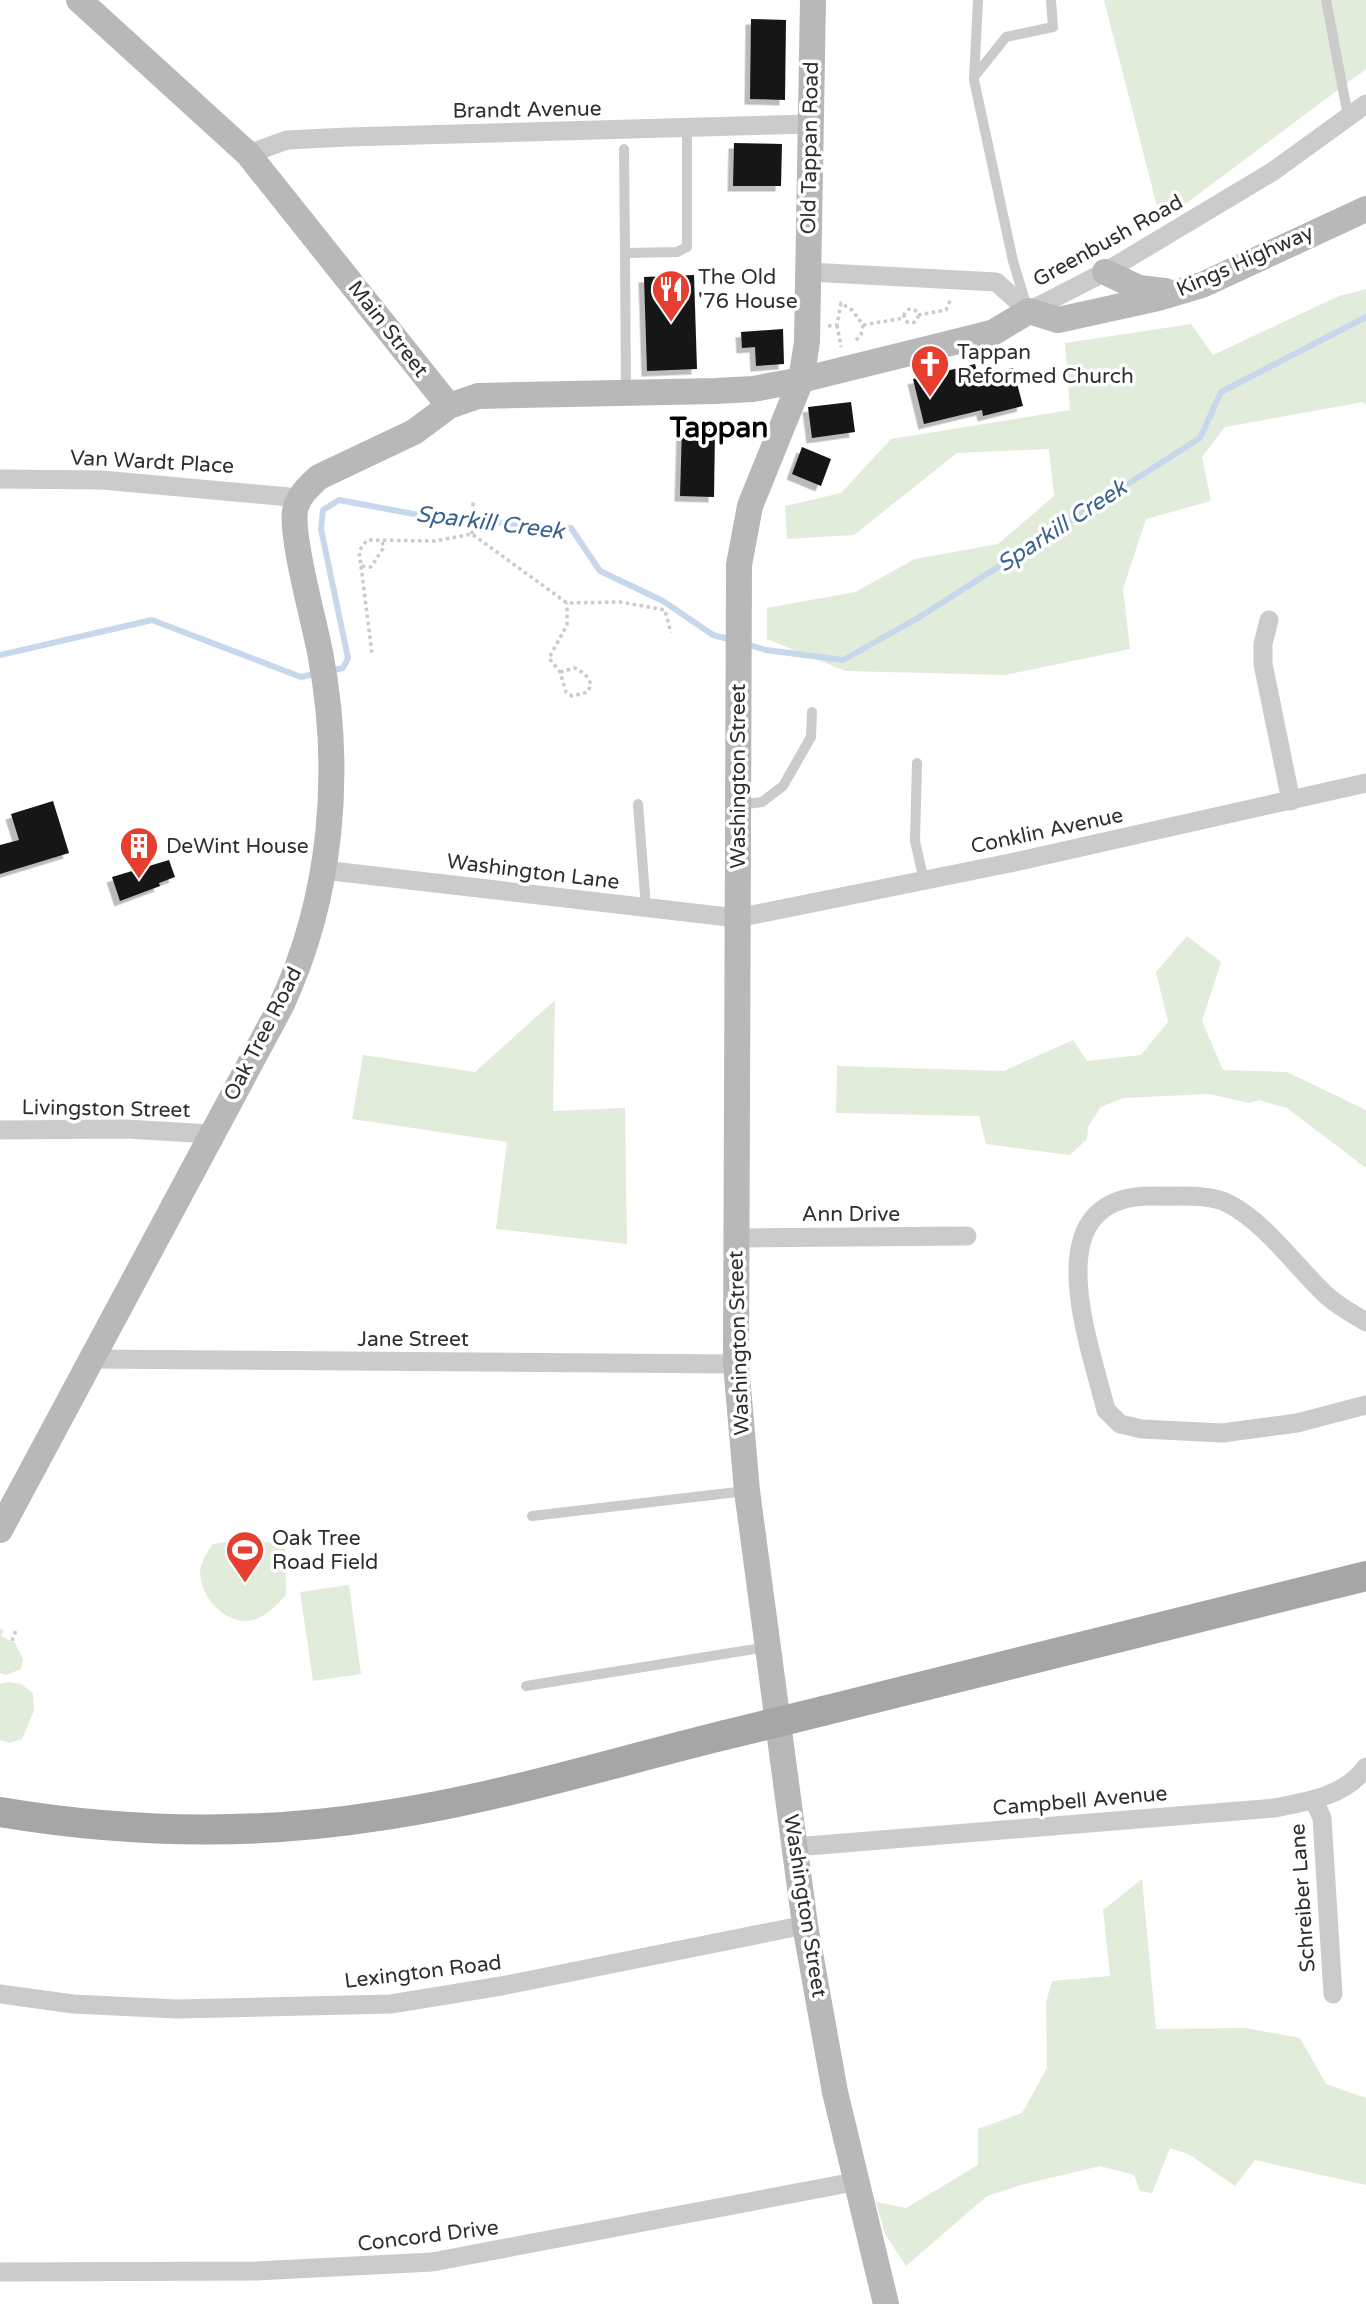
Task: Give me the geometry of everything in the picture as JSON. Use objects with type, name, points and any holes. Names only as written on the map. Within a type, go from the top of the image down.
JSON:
[{"type":"main road","points":[[0,1812],[60,1821],[156,1829],[239,1829],[322,1824],[448,1803],[1366,1576]]},
{"type":"street","name":"Main Street","points":[[79,0],[248,154],[449,406]]},
{"type":"street","name":"Old Tappan Road","points":[[801,380],[807,342],[813,0]]},
{"type":"street","name":"Greenbush Road","points":[[808,272],[996,282],[1029,311],[1105,272],[1272,172],[1366,104]]},
{"type":"street","name":"Brandt Avenue","points":[[248,154],[287,140],[810,124]]},
{"type":"street","name":"Kings Highway","points":[[1029,311],[1058,320],[1202,285],[1366,209]]},
{"type":"street","points":[[1105,272],[1139,288],[1177,292]]},
{"type":"street","points":[[300,498],[319,477],[414,432],[449,406],[478,396],[753,389],[801,380],[994,332],[1029,311]]},
{"type":"street","name":"Washington Street","points":[[801,380],[750,506],[738,565],[736,1364],[747,1491],[806,1925],[835,2092],[854,2182],[886,2304]]},
{"type":"street","name":"Van Wardt Place","points":[[0,479],[102,480],[300,498]]},
{"type":"street","name":"Oak Tree Road","points":[[0,1530],[298,971],[309,940],[323,870],[331,754],[328,695],[295,523],[300,498]]},
{"type":"street","points":[[1269,620],[1263,644],[1263,664],[1291,801]]},
{"type":"street","name":"Conklin Avenue","points":[[737,918],[923,881],[1366,783]]},
{"type":"street","name":"Washington Lane","points":[[323,870],[737,918]]},
{"type":"street","name":"Livingston Street","points":[[0,1130],[126,1129],[211,1134]]},
{"type":"street","points":[[1366,1322],[1328,1297],[1271,1237],[1228,1203],[1193,1197],[1135,1196],[1106,1206],[1083,1232],[1077,1263],[1078,1293],[1105,1410],[1120,1424],[1142,1429],[1222,1433],[1297,1423],[1366,1405]]},
{"type":"street","name":"Ann Drive","points":[[736,1238],[967,1236]]},
{"type":"street","name":"Jane Street","points":[[90,1359],[736,1364]]},
{"type":"street","name":"Campbell Avenue","points":[[795,1847],[1274,1808],[1314,1800],[1346,1786],[1364,1772]]},
{"type":"street","name":"Schreiber Lane","points":[[1314,1800],[1322,1818],[1333,1994]]},
{"type":"street","name":"Lexington Road","points":[[0,1994],[73,2004],[177,2009],[280,2009],[391,2004],[501,1986],[806,1925]]},
{"type":"street","name":"Concord Drive","points":[[0,2272],[256,2271],[432,2263],[854,2182]]},
{"type":"lane","points":[[978,0],[974,78],[1013,261],[1029,311]]},
{"type":"lane","points":[[974,78],[1006,37],[1053,27],[1051,0]]},
{"type":"lane","points":[[1326,0],[1348,116]]},
{"type":"lane","points":[[625,253],[677,252],[687,247],[687,129]]},
{"type":"lane","points":[[624,149],[626,393]]},
{"type":"lane","points":[[738,805],[762,802],[783,786],[811,737],[812,712]]},
{"type":"lane","points":[[917,763],[915,841],[923,881]]},
{"type":"lane","points":[[638,804],[646,908]]},
{"type":"lane","points":[[532,1516],[747,1491]]},
{"type":"lane","points":[[526,1686],[768,1647]]},
{"type":"path","points":[[904,318],[909,310],[918,315],[946,310],[950,300],[958,295]]},
{"type":"path","points":[[841,303],[852,310],[863,325],[857,340],[839,350],[837,325],[841,303]]},
{"type":"path","points":[[863,325],[904,318],[913,323],[918,315]]},
{"type":"path","points":[[828,338],[828,326],[837,325]]},
{"type":"path","points":[[472,502],[472,534]]},
{"type":"path","points":[[372,654],[359,551],[367,540],[435,541],[472,534],[567,603],[620,602],[665,610],[671,633]]},
{"type":"path","points":[[361,566],[371,566],[384,547],[382,542]]},
{"type":"path","points":[[560,672],[575,668],[585,674],[591,684],[588,692],[572,696],[566,692],[560,672],[549,658],[567,625],[567,603]]},
{"type":"path","points":[[12,1641],[16,1630]]},
{"type":"green space","points":[[1104,0],[1366,0],[1366,69],[1161,222]]},
{"type":"green space","points":[[1366,289],[1366,405],[1363,402],[1225,427],[1202,457],[1211,501],[1146,519],[1123,589],[1130,649],[1005,675],[845,671],[767,639],[767,608],[855,592],[915,559],[998,544],[1054,496],[1049,449],[957,453],[854,535],[787,539],[785,506],[841,493],[891,439],[1070,410],[1065,343],[1191,324],[1213,355],[1339,296]]},
{"type":"green space","points":[[1187,936],[1221,962],[1202,1021],[1223,1070],[1287,1072],[1366,1110],[1366,1168],[1287,1108],[1259,1100],[1250,1103],[1209,1094],[1123,1098],[1101,1107],[1088,1127],[1087,1139],[1070,1155],[986,1144],[979,1116],[836,1113],[837,1066],[1004,1071],[1073,1040],[1087,1061],[1141,1055],[1168,1022],[1156,972]]},
{"type":"green space","points":[[555,1000],[553,1111],[625,1108],[627,1244],[496,1229],[507,1142],[352,1119],[363,1055],[475,1072]]},
{"type":"green space","name":"Oak Tree Road Field","points":[[232,1541],[285,1542],[286,1595],[268,1612],[252,1620],[237,1620],[221,1612],[209,1599],[202,1583],[201,1566],[213,1544]]},
{"type":"green space","points":[[349,1585],[361,1674],[313,1681],[300,1592]]},
{"type":"green space","points":[[0,1629],[4,1630],[1,1636],[15,1643],[23,1659],[21,1669],[6,1675],[0,1673]]},
{"type":"green space","points":[[0,1684],[21,1684],[33,1693],[34,1711],[22,1739],[10,1743],[0,1740]]},
{"type":"green space","points":[[1142,1879],[1156,2029],[1245,2028],[1300,2038],[1326,2084],[1366,2098],[1366,2185],[1255,2160],[1235,2186],[1190,2155],[1170,2148],[1152,2193],[1140,2191],[1134,2175],[1100,2166],[1021,2185],[987,2196],[906,2266],[885,2234],[876,2202],[906,2208],[978,2165],[978,2129],[1022,2113],[1047,2068],[1046,2002],[1052,1981],[1110,1976],[1103,1910]]},
{"type":"building","points":[[751,19],[786,20],[785,100],[750,99]]},
{"type":"building","points":[[734,143],[782,144],[781,186],[733,186]]},
{"type":"building","name":"The Old '76 House","points":[[694,275],[697,369],[647,371],[644,277]]},
{"type":"building","points":[[783,329],[784,364],[756,366],[755,347],[742,348],[741,332]]},
{"type":"building","points":[[975,364],[978,376],[1013,368],[1023,406],[983,416],[982,410],[924,424],[913,379]]},
{"type":"building","points":[[851,402],[855,432],[812,438],[808,407]]},
{"type":"building","points":[[682,428],[715,429],[714,497],[680,496]]},
{"type":"building","points":[[802,447],[831,459],[821,486],[792,474]]},
{"type":"building","points":[[53,801],[69,853],[0,874],[0,845],[19,840],[11,814]]},
{"type":"building","name":"DeWint House","points":[[169,860],[175,877],[159,883],[160,886],[120,901],[112,877]]},
{"type":"waterway","name":"Sparkill Creek","points":[[746,644],[766,650],[843,660],[918,618],[1200,438],[1221,392],[1366,317]]},
{"type":"waterway","name":"Sparkill Creek","points":[[329,671],[343,668],[348,658],[321,529],[323,510],[339,500],[435,518],[571,528],[600,571],[663,601],[713,635],[732,640]]},
{"type":"waterway","name":"Sparkill Creek","points":[[0,655],[152,620],[301,677],[319,673]]},
{"type":"place","name":"The Old '76 House","points":[[671,323]]},
{"type":"place","name":"Tappan Reformed Church","points":[[930,398]]},
{"type":"place","name":"DeWint House","points":[[139,880]]},
{"type":"place","name":"Oak Tree Road Field","points":[[245,1584]]},
{"type":"district","name":"Tappan","points":[[719,428]]}]
